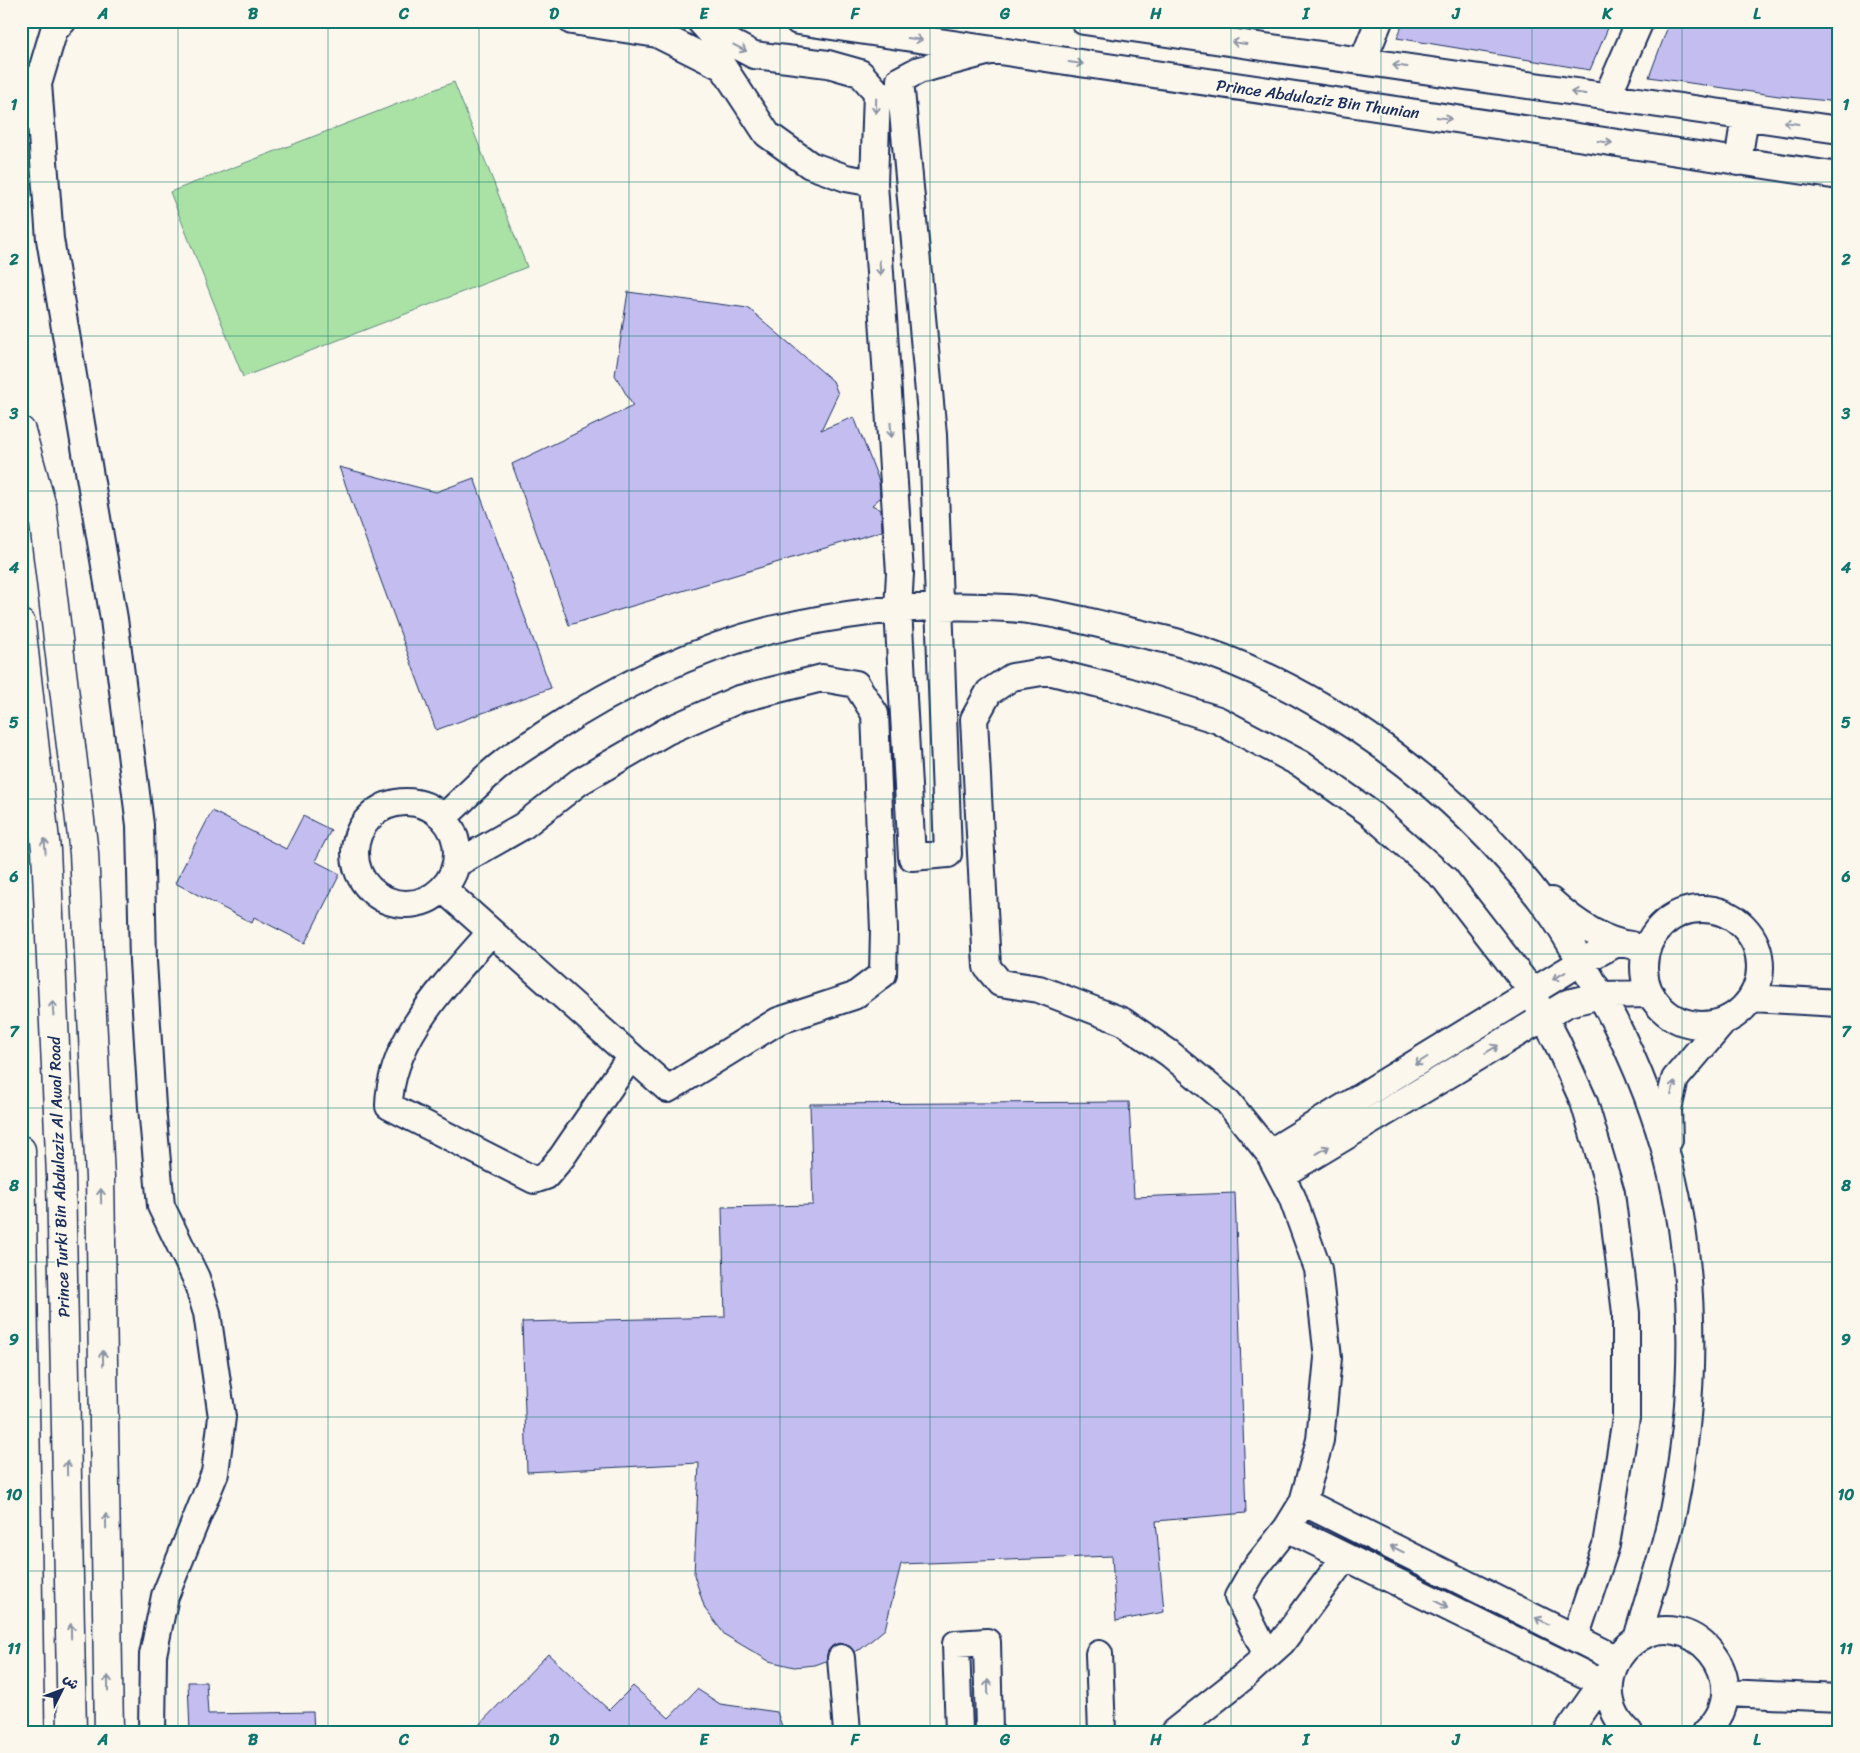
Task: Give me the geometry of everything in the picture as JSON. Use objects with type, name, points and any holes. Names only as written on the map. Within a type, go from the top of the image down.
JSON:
[{"type":"main road","points":[[21,431],[42,508],[84,853],[100,1178],[109,1732]]},
{"type":"main road","name":"Prince Turki Bin Abdulaziz Al Awal Road","points":[[21,624],[46,850],[61,1176],[72,1732]]},
{"type":"main road","points":[[21,1150],[30,1732]]},
{"type":"street","points":[[63,21],[54,30],[38,84],[50,239],[114,619],[138,805],[143,961],[151,1097],[161,1206],[196,1278],[208,1313],[222,1417],[215,1473],[165,1596],[152,1655],[152,1732]]},
{"type":"street","points":[[572,21],[657,34],[723,67],[768,134],[810,165],[875,189],[911,199]]},
{"type":"street","points":[[700,21],[710,32],[754,55],[828,64],[860,73],[877,92],[875,189],[899,564],[898,609],[912,857],[948,854],[941,607],[933,436],[900,80],[919,70],[994,50]]},
{"type":"street","name":"Prince Abdulaziz Bin Thunian","points":[[798,21],[1839,176]]},
{"type":"street","points":[[1084,21],[1839,130]]},
{"type":"street","points":[[1363,61],[1379,21]]},
{"type":"street","points":[[1607,97],[1640,21]]},
{"type":"street","points":[[1738,162],[1745,116]]},
{"type":"street","points":[[443,818],[502,763],[611,693],[656,671],[772,629],[836,617],[898,609],[941,607],[1011,608],[1068,617],[1180,643],[1241,666],[1290,689],[1389,751],[1474,824],[1514,867],[1550,912],[1601,995],[1633,1061],[1652,1111],[1670,1171],[1682,1224],[1689,1285],[1691,1348],[1689,1398],[1683,1456],[1672,1516],[1637,1639]]},
{"type":"street","points":[[1267,1655],[1238,1597],[1253,1571],[1288,1528],[1303,1502],[1320,1440],[1328,1358],[1318,1269],[1292,1197],[1275,1164],[1228,1102],[1169,1053],[1122,1021],[1039,989],[1000,983],[987,967],[974,719],[989,692],[1012,677],[1048,671],[1127,691],[1218,720],[1301,764],[1370,813],[1445,879],[1478,919],[1531,993],[1584,1102],[1611,1193],[1626,1313],[1626,1418],[1606,1545],[1574,1638]]},
{"type":"street","points":[[443,890],[668,1089],[778,1021],[854,996],[883,974],[884,930],[875,714],[856,684],[822,678],[740,699],[667,731],[579,782],[523,826],[456,864]]},
{"type":"street","points":[[413,802],[429,808],[443,818],[452,831],[457,848],[456,864],[443,890],[425,901],[408,904],[392,902],[376,894],[364,882],[357,867],[355,850],[359,834],[367,819],[380,809],[396,803],[413,802]]},
{"type":"street","points":[[1514,867],[1572,920],[1617,943],[1647,947]]},
{"type":"street","points":[[1690,910],[1710,910],[1729,916],[1745,928],[1756,945],[1760,970],[1752,998],[1740,1012],[1724,1021],[1706,1026],[1688,1024],[1671,1017],[1656,1004],[1647,986],[1644,967],[1647,947],[1657,930],[1672,917],[1690,910]]},
{"type":"street","points":[[491,932],[447,983],[407,1039],[389,1086],[389,1106],[534,1180],[546,1176],[562,1157],[631,1056]]},
{"type":"street","points":[[1275,1164],[1531,993],[1581,962],[1617,943]]},
{"type":"street","points":[[1275,1164],[1568,1004],[1601,995],[1651,994]]},
{"type":"street","points":[[1752,998],[1839,1003]]},
{"type":"street","points":[[1670,1171],[1668,1109],[1675,1080],[1724,1021]]},
{"type":"street","points":[[1303,1502],[1574,1638],[1610,1670]]},
{"type":"street","points":[[1288,1528],[1345,1557],[1610,1670]]},
{"type":"street","points":[[1174,1732],[1267,1655],[1287,1635],[1345,1557]]},
{"type":"street","points":[[1568,1732],[1626,1647],[1637,1639],[1654,1632],[1672,1631],[1690,1635],[1705,1645],[1717,1658],[1724,1675],[1726,1693],[1722,1710],[1714,1725],[1706,1732]]},
{"type":"street","points":[[959,1732],[956,1644],[987,1642],[990,1732]]},
{"type":"street","points":[[1100,1654],[1102,1732]]},
{"type":"street","points":[[841,1658],[847,1732]]},
{"type":"street","points":[[1610,1670],[1609,1688],[1612,1708],[1622,1725],[1629,1732]]},
{"type":"street","points":[[1726,1693],[1839,1698]]},
{"type":"green space","points":[[454,82],[527,267],[243,377],[170,192]]},
{"type":"building","points":[[1404,21],[1611,21],[1590,70],[1397,38]]},
{"type":"building","points":[[1670,21],[1839,21],[1839,102],[1779,96],[1649,77]]},
{"type":"building","points":[[628,292],[748,308],[833,381],[838,394],[821,430],[854,417],[879,481],[880,498],[872,505],[881,510],[882,531],[569,625],[512,464],[633,406],[615,375]]},
{"type":"building","points":[[339,467],[436,492],[474,478],[551,688],[436,730]]},
{"type":"building","points":[[212,811],[286,849],[303,816],[331,830],[315,861],[340,874],[305,943],[254,917],[252,923],[175,883]]},
{"type":"building","points":[[1129,1102],[1134,1197],[1235,1193],[1246,1513],[1156,1521],[1164,1612],[1116,1621],[1112,1556],[901,1564],[885,1629],[861,1649],[854,1652],[848,1645],[839,1643],[832,1646],[828,1651],[826,1661],[815,1665],[794,1667],[769,1661],[725,1635],[705,1609],[694,1575],[699,1463],[527,1472],[522,1322],[725,1317],[722,1207],[813,1205],[810,1104]]},
{"type":"building","points":[[548,1654],[609,1710],[633,1686],[669,1718],[697,1689],[720,1704],[777,1712],[784,1732],[472,1732]]},
{"type":"building","points":[[188,1682],[206,1682],[208,1714],[313,1712],[314,1732],[190,1732]]}]
